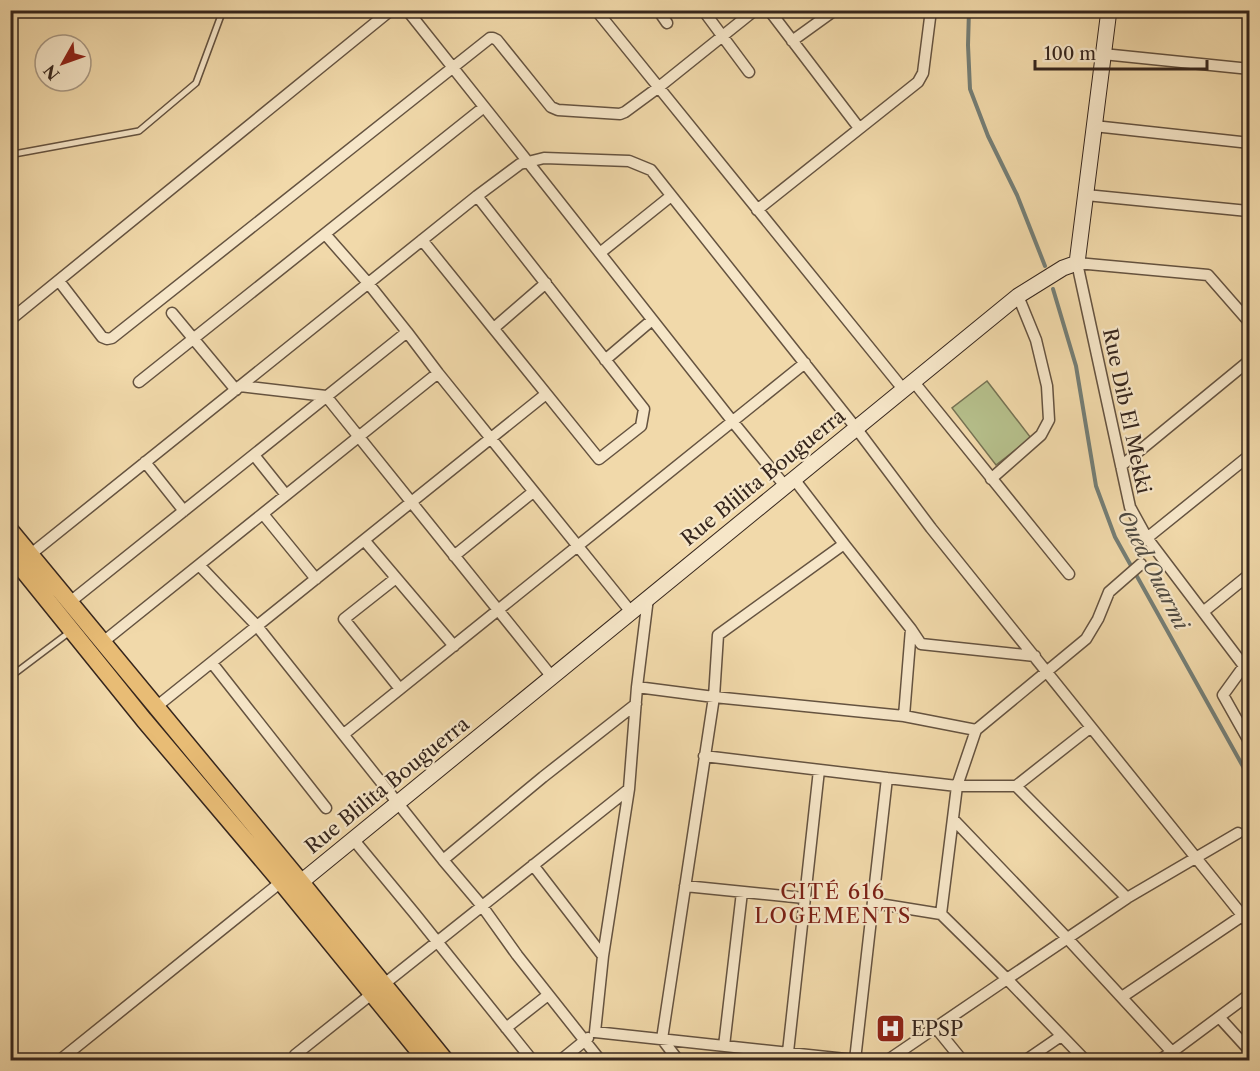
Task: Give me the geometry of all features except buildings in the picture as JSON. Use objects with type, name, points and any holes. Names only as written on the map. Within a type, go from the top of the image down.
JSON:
[{"type":"main road","points":[[10,530],[301,882],[426,1060]]},
{"type":"main road","points":[[10,554],[144,720],[280,882],[445,1060]]},
{"type":"street","points":[[10,320],[391,10]]},
{"type":"street","points":[[407,10],[733,422],[844,544],[911,629],[916,644],[904,716]]},
{"type":"street","points":[[596,10],[757,210],[991,479],[1069,574]]},
{"type":"street","points":[[658,10],[667,23]]},
{"type":"street","points":[[703,10],[749,72]]},
{"type":"street","points":[[59,281],[102,337],[112,338],[490,38],[497,40],[551,107],[558,110],[620,114],[659,87],[754,10]]},
{"type":"street","points":[[769,10],[859,128]]},
{"type":"street","points":[[792,41],[835,10]]},
{"type":"street","points":[[757,210],[918,82],[923,73],[931,10]]},
{"type":"street","points":[[1109,10],[1086,195],[1070,266],[1208,275],[1250,323]]},
{"type":"street","points":[[1103,54],[1250,69]]},
{"type":"street","points":[[139,382],[484,107]]},
{"type":"street","points":[[1094,126],[1250,143]]},
{"type":"street","points":[[31,554],[520,164],[543,158],[629,162],[651,170],[856,428],[931,528],[1246,920],[1122,997]]},
{"type":"street","points":[[1086,195],[1250,212]]},
{"type":"street","points":[[422,240],[599,459],[641,426],[644,409],[477,196]]},
{"type":"street","points":[[600,253],[671,196]]},
{"type":"street","points":[[325,234],[368,283],[490,439],[631,612]]},
{"type":"street","name":"Rue Blilita Bouguerra","points":[[280,882],[301,882],[1025,291],[1070,266]]},
{"type":"street","name":"Rue Dib El Mekki","points":[[1070,266],[1130,507],[1147,538],[1203,612],[1247,664]]},
{"type":"street","points":[[494,328],[546,283]]},
{"type":"street","points":[[991,479],[1041,435],[1049,420],[1047,387],[1025,291]]},
{"type":"street","points":[[172,314],[238,388],[326,396],[552,676]]},
{"type":"street","points":[[605,360],[652,320]]},
{"type":"street","points":[[70,602],[407,332]]},
{"type":"street","points":[[1121,466],[1250,360]]},
{"type":"street","points":[[344,734],[805,363]]},
{"type":"street","points":[[103,642],[438,373]]},
{"type":"street","points":[[156,707],[546,394]]},
{"type":"street","points":[[254,455],[286,495]]},
{"type":"street","points":[[1147,538],[1250,455]]},
{"type":"street","points":[[146,462],[184,511]]},
{"type":"street","points":[[454,556],[533,492]]},
{"type":"street","points":[[263,514],[316,579]]},
{"type":"street","points":[[364,540],[454,646]]},
{"type":"street","points":[[678,1060],[662,1039],[714,697],[718,635],[844,544]]},
{"type":"street","points":[[941,914],[957,786],[976,730],[1086,639],[1110,592],[1141,564]]},
{"type":"street","points":[[199,565],[257,626],[482,906],[517,955],[600,1060]]},
{"type":"street","points":[[1203,612],[1250,574]]},
{"type":"street","points":[[396,578],[344,619],[400,689]]},
{"type":"street","points":[[561,1060],[595,1032],[603,956],[629,789],[637,687],[648,598]]},
{"type":"street","points":[[916,644],[1035,656]]},
{"type":"street","points":[[212,663],[326,808]]},
{"type":"street","points":[[1247,664],[1223,695],[1250,743]]},
{"type":"street","points":[[637,687],[904,716],[976,730]]},
{"type":"street","points":[[443,860],[636,704]]},
{"type":"street","points":[[704,756],[957,786],[1016,786],[1091,727]]},
{"type":"street","points":[[778,1060],[788,1052],[819,770]]},
{"type":"street","points":[[595,1032],[855,1060],[887,778]]},
{"type":"street","points":[[1016,786],[1127,898]]},
{"type":"street","points":[[299,1060],[295,1055],[629,789]]},
{"type":"street","points":[[953,819],[1172,1052]]},
{"type":"street","points":[[888,1060],[1127,898],[1238,833]]},
{"type":"street","points":[[353,839],[532,1060]]},
{"type":"street","points":[[533,865],[603,956]]},
{"type":"street","points":[[60,1060],[280,882]]},
{"type":"street","points":[[685,886],[804,898]]},
{"type":"street","points":[[724,1046],[742,892]]},
{"type":"street","points":[[873,903],[941,914],[1085,1060]]},
{"type":"street","points":[[1161,1060],[1250,994]]},
{"type":"street","points":[[506,1028],[548,995]]},
{"type":"street","points":[[1219,1017],[1250,1051]]},
{"type":"street","points":[[936,1028],[962,1060]]},
{"type":"street","points":[[1026,1060],[1061,1036]]},
{"type":"lane","points":[[10,156],[139,130],[196,83],[223,10]]},
{"type":"lane","points":[[10,677],[72,630]]},
{"type":"green space","points":[[987,381],[1031,438],[996,465],[952,408]]},
{"type":"waterway","name":"Oued Ouarmi","points":[[969,10],[970,89],[988,136],[1017,195],[1045,266]]},
{"type":"waterway","name":"Oued Ouarmi","points":[[1053,289],[1076,366],[1096,486],[1115,537],[1250,779]]},
{"type":"place","name":"EPSP","points":[[890,1029]]},
{"type":"district","name":"CITÉ 616 LOGEMENTS","points":[[833,904]]}]
